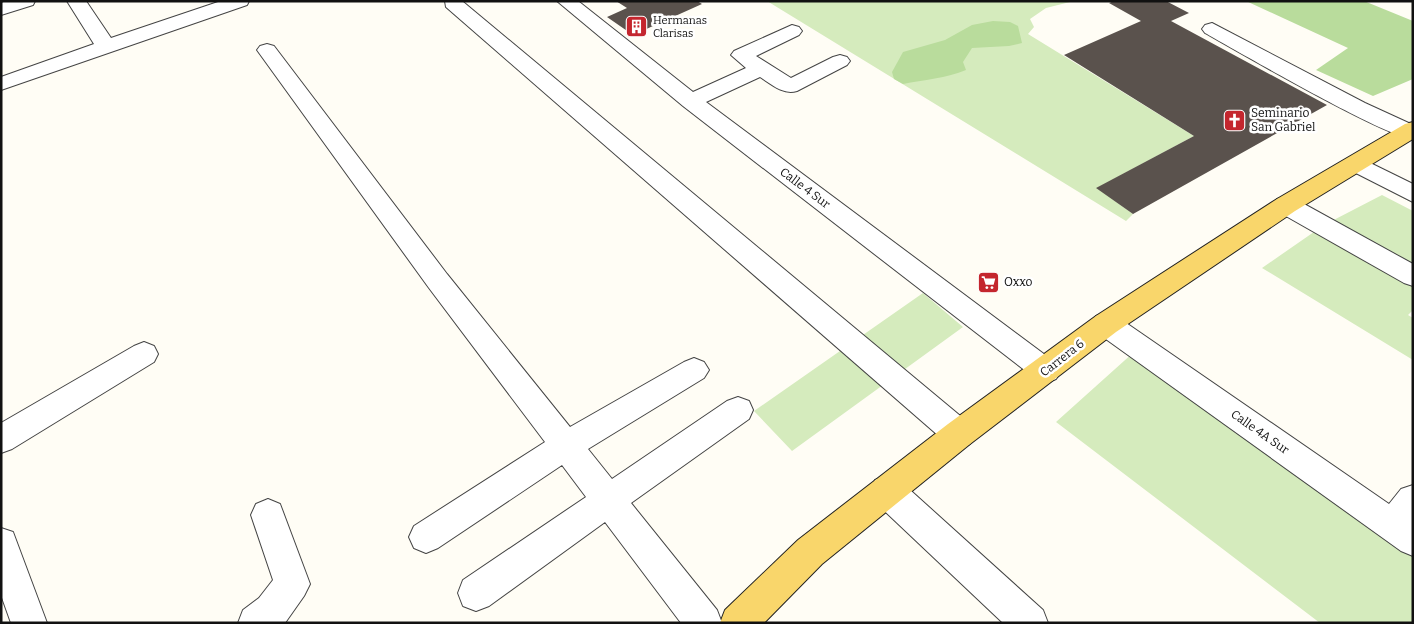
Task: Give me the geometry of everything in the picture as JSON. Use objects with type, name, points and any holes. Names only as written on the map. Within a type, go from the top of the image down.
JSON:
[{"type":"main road","name":"Carrera 6","points":[[745,620],[810,552],[959,434],[1046,372],[1106,324],[1286,205],[1411,131]]},
{"type":"street","points":[[1,9],[26,1]]},
{"type":"street","points":[[76,1],[103,40],[104,47]]},
{"type":"street","points":[[174,1],[186,19]]},
{"type":"street","points":[[1,84],[240,1]]},
{"type":"street","name":"Calle 4 Sur","points":[[566,1],[691,101],[1046,372]]},
{"type":"street","points":[[453,3],[959,434]]},
{"type":"street","points":[[1212,29],[1357,108],[1411,131]]},
{"type":"street","points":[[792,31],[741,55],[790,87],[840,61]]},
{"type":"street","points":[[267,50],[438,281],[704,623]]},
{"type":"street","points":[[691,101],[761,69]]},
{"type":"street","points":[[1356,164],[1413,194]]},
{"type":"street","points":[[1286,205],[1413,276]]},
{"type":"street","name":"Calle 4A Sur","points":[[1106,324],[1402,532]]},
{"type":"street","points":[[1,439],[144,354]]},
{"type":"street","points":[[426,537],[565,446],[694,370]]},
{"type":"street","points":[[476,593],[738,410]]},
{"type":"street","points":[[887,491],[1030,623]]},
{"type":"street","points":[[1402,532],[1413,500]]},
{"type":"street","points":[[256,623],[272,611],[292,584],[268,515]]},
{"type":"street","points":[[1,544],[29,623]]},
{"type":"green space","points":[[767,1],[1074,1],[1046,8],[1030,19],[1034,27],[1028,34],[1194,136],[1097,188],[1133,214],[1126,221]]},
{"type":"green space","points":[[1246,1],[1364,1],[1413,21],[1413,79],[1373,96],[1316,70],[1348,48]]},
{"type":"green space","points":[[993,21],[1010,22],[1018,26],[1022,43],[1009,46],[972,48],[963,62],[966,70],[951,75],[903,84],[894,79],[892,72],[903,52],[945,40],[972,25]]},
{"type":"green space","points":[[1382,195],[1413,211],[1413,310],[1408,315],[1413,318],[1413,360],[1262,268],[1324,225]]},
{"type":"green space","points":[[923,293],[963,327],[792,451],[754,411]]},
{"type":"green space","points":[[1134,352],[1413,548],[1413,623],[1320,623],[1056,422]]},
{"type":"building","name":"Hermanas Clarisas","points":[[616,1],[697,1],[702,4],[633,35],[607,17],[627,8]]},
{"type":"building","name":"Seminario San Gabriel","points":[[1114,1],[1166,1],[1189,13],[1171,21],[1327,105],[1133,214],[1096,188],[1194,136],[1064,55],[1141,21],[1109,3]]},
{"type":"place","name":"Hermanas Clarisas","points":[[637,26]]},
{"type":"place","name":"Seminario San Gabriel","points":[[1235,120]]},
{"type":"place","name":"Oxxo","points":[[988,282]]}]
